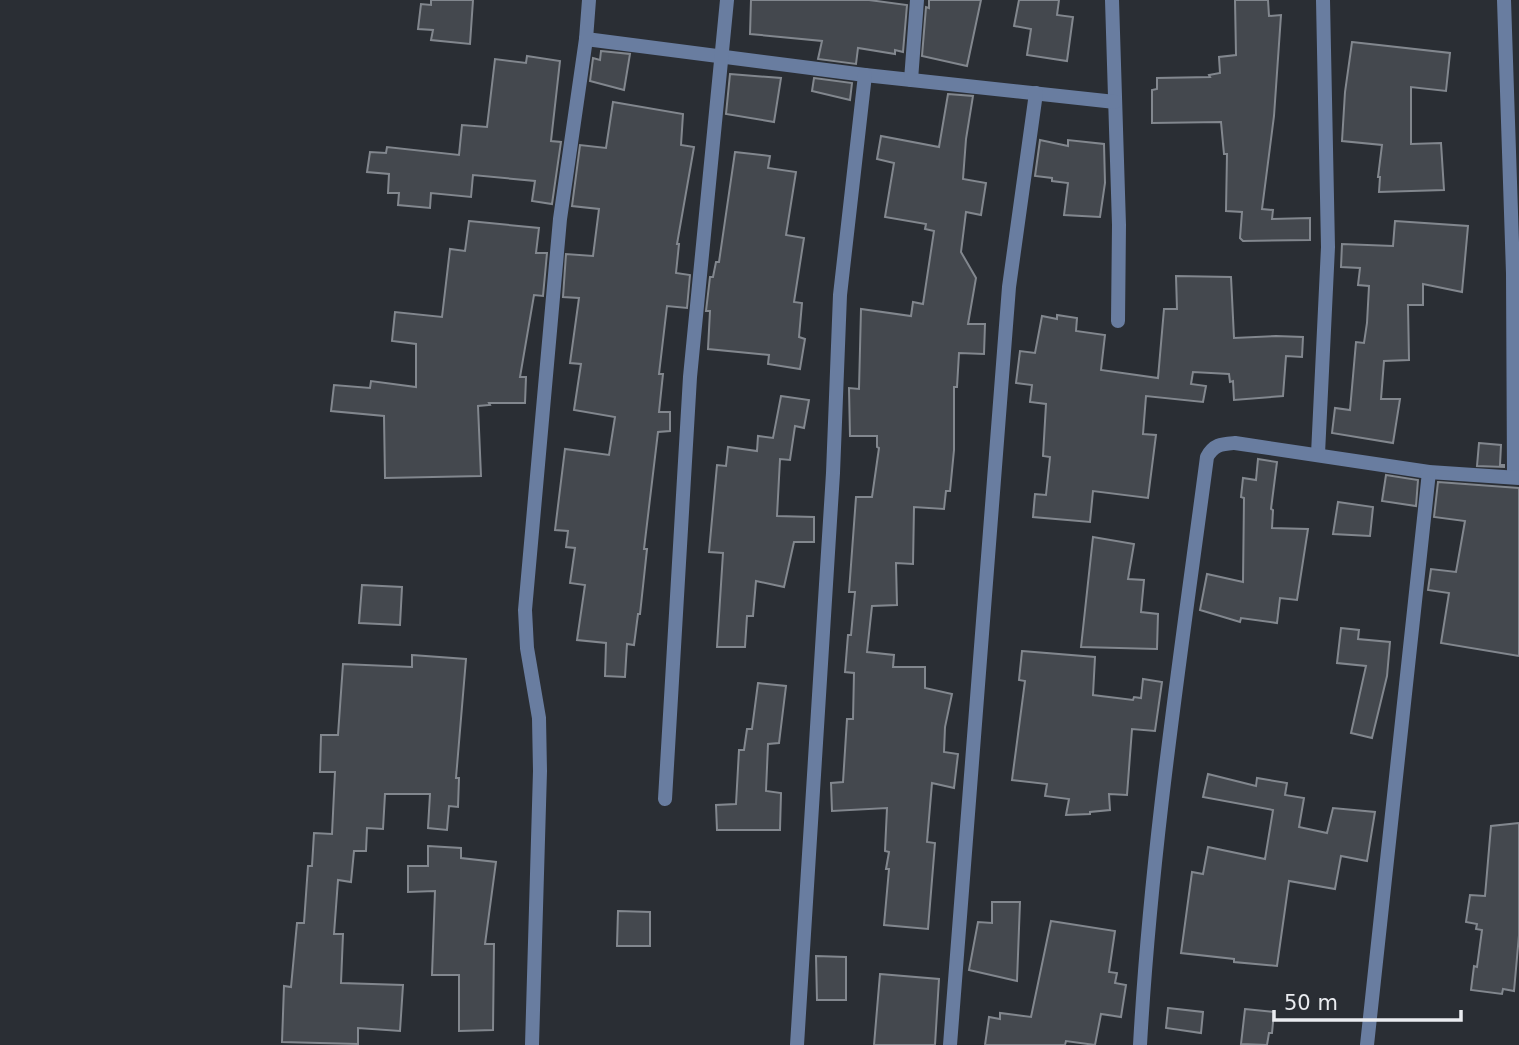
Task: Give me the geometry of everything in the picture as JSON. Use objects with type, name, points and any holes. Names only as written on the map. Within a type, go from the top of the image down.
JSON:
[{"type":"street","points":[[532,1045],[540,758],[539,718],[527,648],[525,610],[560,219],[586,39],[589,0]]},
{"type":"street","points":[[665,799],[690,377],[727,0]]},
{"type":"street","points":[[911,80],[917,0]]},
{"type":"street","points":[[1112,0],[1119,225],[1118,321]]},
{"type":"street","points":[[1318,454],[1328,247],[1323,0]]},
{"type":"street","points":[[1140,1045],[1144,962],[1157,835],[1207,457],[1211,449],[1218,445],[1236,443],[1429,472],[1517,478],[1504,0]]},
{"type":"street","points":[[586,39],[865,75],[1115,102]]},
{"type":"street","points":[[797,1045],[833,473],[840,295],[865,75]]},
{"type":"street","points":[[950,1045],[1009,287],[1036,93]]},
{"type":"street","points":[[1367,1045],[1429,472]]},
{"type":"building","points":[[431,0],[473,0],[470,44],[431,40],[433,30],[418,29],[421,4],[431,5]]},
{"type":"building","points":[[751,0],[869,0],[907,5],[903,52],[895,50],[895,54],[858,48],[856,64],[818,59],[822,41],[750,34]]},
{"type":"building","points":[[929,0],[981,0],[967,66],[922,56],[926,7],[929,8]]},
{"type":"building","points":[[1019,0],[1059,0],[1057,15],[1073,17],[1067,61],[1027,55],[1031,29],[1014,26]]},
{"type":"building","points":[[1235,0],[1268,0],[1269,16],[1281,15],[1274,116],[1262,209],[1273,210],[1272,219],[1310,218],[1310,240],[1243,241],[1240,238],[1242,212],[1226,211],[1227,154],[1224,154],[1221,122],[1152,123],[1152,90],[1157,89],[1157,78],[1210,77],[1209,75],[1220,73],[1219,57],[1236,55]]},
{"type":"building","points":[[1352,42],[1450,53],[1446,91],[1411,87],[1411,144],[1441,143],[1444,190],[1379,192],[1382,145],[1342,141]]},
{"type":"building","points":[[601,51],[630,54],[624,90],[590,81],[593,58],[600,60]]},
{"type":"building","points":[[527,56],[560,61],[551,141],[561,142],[552,204],[532,201],[535,181],[473,175],[471,197],[431,193],[430,208],[398,205],[399,193],[388,193],[389,174],[367,172],[370,152],[386,153],[387,147],[459,155],[462,125],[487,127],[495,59],[526,63]]},
{"type":"building","points":[[730,74],[781,78],[774,122],[726,114]]},
{"type":"building","points":[[814,78],[852,83],[850,100],[812,91]]},
{"type":"building","points":[[948,94],[973,96],[963,179],[986,183],[981,215],[966,212],[961,252],[976,278],[968,324],[985,324],[984,354],[959,353],[957,387],[954,387],[954,450],[950,491],[946,491],[944,509],[914,507],[913,564],[896,563],[897,605],[872,606],[867,652],[894,655],[893,667],[925,667],[925,688],[952,694],[945,727],[944,752],[958,754],[954,788],[932,783],[927,842],[935,843],[928,929],[884,925],[889,869],[886,869],[889,852],[885,851],[887,808],[832,811],[831,783],[843,782],[847,719],[853,719],[854,673],[845,672],[855,592],[849,592],[856,497],[872,497],[879,448],[877,436],[850,436],[849,388],[859,389],[861,309],[911,316],[913,302],[923,304],[934,231],[925,229],[926,224],[885,217],[894,163],[877,159],[881,136],[939,147]]},
{"type":"building","points":[[613,102],[683,114],[681,145],[694,147],[677,244],[676,273],[690,275],[687,308],[667,306],[659,374],[663,374],[659,412],[670,412],[670,431],[658,432],[644,549],[647,549],[640,614],[634,645],[627,644],[625,677],[605,676],[606,643],[577,640],[585,585],[570,583],[575,548],[566,547],[568,531],[555,530],[565,449],[609,455],[615,417],[574,410],[581,364],[570,363],[579,298],[563,297],[566,254],[593,256],[599,209],[572,206],[580,145],[606,148]]},
{"type":"building","points":[[1040,140],[1068,146],[1068,140],[1104,144],[1105,183],[1100,217],[1064,215],[1068,183],[1035,176]]},
{"type":"building","points":[[735,152],[770,156],[768,168],[796,172],[786,235],[804,238],[794,302],[802,303],[799,337],[805,339],[800,369],[768,364],[769,355],[708,349],[710,311],[706,311],[710,277],[713,277],[716,262],[719,262]]},
{"type":"building","points":[[469,221],[539,228],[536,253],[547,253],[543,296],[534,295],[520,377],[526,377],[525,403],[489,403],[490,405],[478,406],[481,476],[385,478],[384,416],[331,411],[334,385],[370,388],[371,381],[416,387],[416,344],[392,341],[395,312],[442,317],[450,249],[465,251]]},
{"type":"building","points":[[1395,221],[1468,226],[1462,292],[1423,284],[1423,305],[1408,305],[1409,360],[1384,361],[1381,399],[1400,399],[1393,443],[1332,433],[1335,408],[1350,410],[1356,342],[1364,343],[1369,286],[1358,285],[1360,268],[1341,267],[1342,244],[1393,246]]},
{"type":"building","points":[[1176,276],[1231,277],[1234,338],[1303,337],[1302,357],[1286,356],[1283,396],[1234,400],[1233,381],[1230,382],[1229,374],[1193,372],[1191,384],[1206,386],[1203,402],[1146,396],[1143,434],[1156,435],[1148,498],[1093,491],[1090,522],[1033,517],[1035,494],[1046,495],[1050,457],[1043,456],[1046,404],[1030,402],[1032,385],[1016,383],[1020,351],[1035,353],[1042,316],[1057,319],[1057,315],[1077,318],[1076,331],[1105,335],[1101,370],[1158,378],[1164,309],[1177,309]]},
{"type":"building","points":[[781,396],[809,400],[804,428],[795,426],[790,460],[780,459],[777,516],[814,517],[814,542],[794,542],[784,587],[756,581],[753,616],[747,616],[745,647],[717,647],[723,553],[709,552],[717,465],[726,466],[728,447],[757,451],[758,436],[773,438]]},
{"type":"building","points":[[1479,443],[1501,445],[1500,465],[1504,467],[1477,466]]},
{"type":"building","points":[[1258,459],[1277,462],[1271,509],[1272,528],[1308,529],[1297,600],[1280,598],[1277,623],[1241,618],[1240,622],[1200,610],[1207,574],[1243,582],[1243,478],[1256,480]]},
{"type":"building","points":[[1386,475],[1418,480],[1416,506],[1382,501]]},
{"type":"building","points":[[1438,482],[1519,488],[1519,656],[1441,643],[1449,593],[1428,590],[1431,569],[1456,572],[1465,521],[1434,517]]},
{"type":"building","points":[[1338,502],[1373,507],[1370,536],[1333,534]]},
{"type":"building","points":[[1093,537],[1134,544],[1128,579],[1144,580],[1141,612],[1158,614],[1157,649],[1081,647]]},
{"type":"building","points":[[362,585],[402,587],[400,625],[359,623]]},
{"type":"building","points":[[1341,628],[1359,630],[1358,639],[1390,642],[1387,676],[1372,738],[1351,733],[1366,666],[1337,663]]},
{"type":"building","points":[[1022,651],[1095,657],[1093,695],[1133,700],[1134,697],[1141,698],[1143,679],[1162,682],[1155,731],[1132,729],[1127,795],[1109,794],[1110,810],[1066,815],[1069,799],[1045,796],[1047,784],[1012,780],[1025,681],[1019,680]]},
{"type":"building","points":[[412,655],[466,659],[456,778],[459,778],[458,807],[449,806],[447,830],[428,828],[430,794],[385,794],[383,829],[367,828],[366,851],[354,851],[351,882],[338,880],[334,934],[343,934],[341,983],[403,985],[400,1031],[358,1028],[358,1044],[282,1042],[284,986],[291,987],[297,923],[304,923],[308,866],[312,866],[314,833],[332,834],[335,772],[320,772],[321,735],[338,735],[343,664],[412,667]]},
{"type":"building","points":[[758,683],[786,686],[779,743],[768,744],[766,791],[781,793],[780,830],[717,830],[716,805],[736,804],[739,750],[744,750],[747,729],[752,729]]},
{"type":"building","points":[[1208,774],[1256,786],[1257,778],[1287,783],[1285,795],[1304,798],[1299,827],[1327,833],[1333,808],[1375,812],[1367,861],[1341,856],[1335,889],[1289,881],[1277,966],[1181,953],[1192,872],[1203,874],[1208,847],[1265,859],[1273,810],[1203,797]]},
{"type":"building","points":[[1519,823],[1519,935],[1514,991],[1503,989],[1502,994],[1471,990],[1482,930],[1476,929],[1477,924],[1466,922],[1470,895],[1485,896],[1491,826]]},
{"type":"building","points":[[428,846],[461,848],[461,858],[496,862],[485,944],[494,944],[493,1030],[459,1031],[459,975],[432,975],[435,891],[408,892],[408,866],[428,866]]},
{"type":"building","points":[[992,902],[1020,902],[1017,981],[969,970],[978,922],[992,923]]},
{"type":"building","points":[[618,911],[650,912],[650,946],[617,946]]},
{"type":"building","points":[[1051,921],[1115,931],[1109,972],[1117,973],[1115,983],[1126,985],[1121,1017],[1101,1014],[1095,1045],[1066,1041],[1065,1045],[985,1045],[989,1017],[1000,1019],[1000,1013],[1031,1017]]},
{"type":"building","points":[[816,956],[846,957],[846,1000],[817,1000]]},
{"type":"building","points":[[880,974],[939,979],[935,1045],[874,1045]]},
{"type":"building","points":[[1168,1008],[1203,1012],[1201,1033],[1166,1028]]},
{"type":"building","points":[[1245,1009],[1274,1012],[1272,1033],[1269,1033],[1267,1045],[1241,1044]]}]
